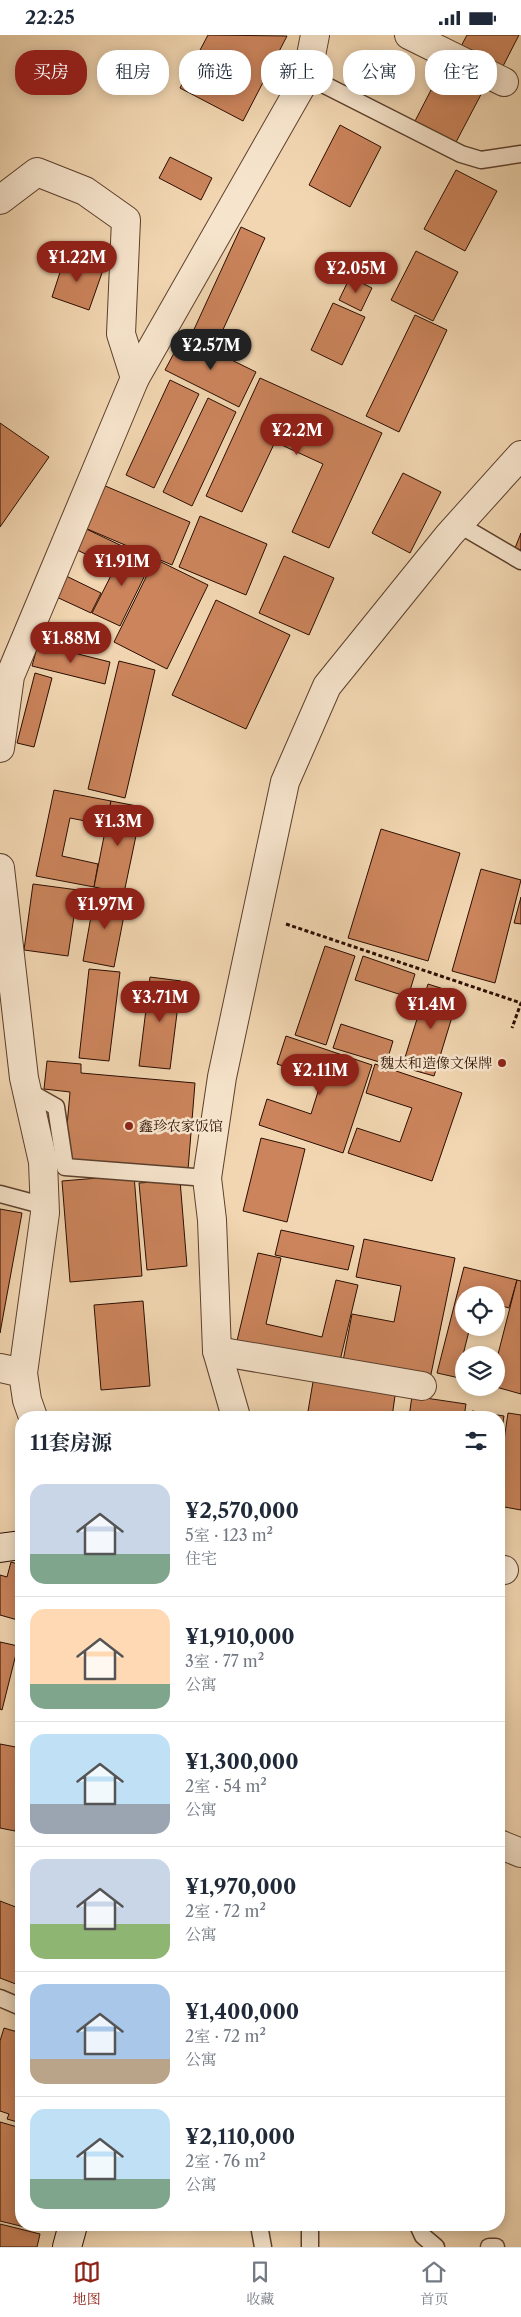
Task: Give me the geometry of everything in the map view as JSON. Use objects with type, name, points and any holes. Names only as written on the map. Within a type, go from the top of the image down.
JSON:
[{"type":"street","points":[[312,50],[315,35]]},
{"type":"street","points":[[409,35],[504,82]]},
{"type":"street","points":[[0,747],[10,676],[135,378],[297,95]]},
{"type":"street","points":[[0,200],[37,172],[85,191],[126,220],[121,334],[135,378]]},
{"type":"street","points":[[234,1411],[217,1351],[212,1220],[207,1178],[222,1077],[285,782],[327,685],[458,524],[521,455]]},
{"type":"street","points":[[0,878],[17,1081],[43,1162],[45,1206],[12,1370],[31,1411]]},
{"type":"street","points":[[217,1351],[422,1386]]},
{"type":"street","points":[[0,1548],[15,1546]]},
{"type":"street","points":[[505,1846],[521,1853]]},
{"type":"street","points":[[67,2247],[71,2231]]},
{"type":"lane","points":[[333,89],[461,154],[481,160],[521,154]]},
{"type":"lane","points":[[458,524],[521,561]]},
{"type":"lane","points":[[17,1081],[56,1107],[65,1167],[207,1178]]},
{"type":"lane","points":[[0,1194],[45,1206]]},
{"type":"lane","points":[[0,1998],[15,2004]]},
{"type":"lane","points":[[260,2231],[263,2247]]},
{"type":"lane","points":[[310,2247],[311,2231]]},
{"type":"lane","points":[[421,2231],[423,2236],[436,2247]]},
{"type":"lane","points":[[489,2247],[496,2247]]},
{"type":"path","points":[[256,914],[521,1003],[512,1028]]},
{"type":"building","points":[[208,35],[287,36],[280,50],[261,50],[261,86],[243,121],[193,95],[251,95],[251,50],[200,50]]},
{"type":"building","points":[[467,35],[519,35],[499,74],[497,73],[497,50],[459,50]]},
{"type":"building","points":[[428,95],[481,95],[455,144],[414,123]]},
{"type":"building","points":[[340,125],[381,147],[350,207],[309,185]]},
{"type":"building","points":[[170,157],[212,178],[201,200],[159,178]]},
{"type":"building","points":[[456,170],[497,191],[465,251],[424,229]]},
{"type":"building","points":[[241,227],[265,238],[215,347],[191,336]]},
{"type":"building","points":[[416,251],[458,272],[433,321],[391,300]]},
{"type":"building","points":[[65,257],[103,270],[89,310],[52,297]]},
{"type":"building","points":[[350,277],[372,288],[361,311],[339,300]]},
{"type":"building","points":[[333,303],[365,317],[342,365],[311,350]]},
{"type":"building","points":[[415,315],[447,330],[399,432],[366,416]]},
{"type":"building","points":[[183,336],[256,372],[239,407],[165,370]]},
{"type":"building","points":[[260,378],[382,433],[329,548],[292,532],[323,464],[275,442],[242,512],[206,496]]},
{"type":"building","points":[[170,380],[199,394],[154,488],[126,475]]},
{"type":"building","points":[[208,398],[236,412],[192,506],[163,492]]},
{"type":"building","points":[[0,423],[49,457],[0,527]]},
{"type":"building","points":[[403,473],[441,492],[410,553],[372,533]]},
{"type":"building","points":[[103,485],[190,522],[172,565],[85,528]]},
{"type":"building","points":[[200,516],[267,544],[246,595],[179,567]]},
{"type":"building","points":[[80,526],[122,546],[112,567],[71,547]]},
{"type":"building","points":[[521,533],[521,550],[515,548]]},
{"type":"building","points":[[125,548],[152,561],[120,626],[92,613]]},
{"type":"building","points":[[284,556],[334,578],[309,635],[259,613]]},
{"type":"building","points":[[155,559],[208,585],[167,669],[114,642]]},
{"type":"building","points":[[60,573],[101,593],[91,613],[50,594]]},
{"type":"building","points":[[216,600],[290,635],[246,729],[172,695]]},
{"type":"building","points":[[38,644],[110,662],[105,684],[32,666]]},
{"type":"building","points":[[119,661],[155,670],[125,798],[88,789]]},
{"type":"building","points":[[35,673],[52,678],[34,747],[17,743]]},
{"type":"building","points":[[54,790],[111,801],[106,825],[70,818],[62,856],[98,864],[94,887],[36,876]]},
{"type":"building","points":[[111,801],[142,807],[124,893],[94,887]]},
{"type":"building","points":[[381,829],[460,853],[428,961],[348,938]]},
{"type":"building","points":[[481,869],[521,880],[495,983],[452,971]]},
{"type":"building","points":[[33,884],[78,890],[68,956],[24,950]]},
{"type":"building","points":[[95,894],[127,900],[114,967],[83,961]]},
{"type":"building","points":[[521,897],[521,924],[514,923]]},
{"type":"building","points":[[325,946],[355,956],[326,1045],[295,1035]]},
{"type":"building","points":[[363,956],[415,974],[408,997],[355,980]]},
{"type":"building","points":[[89,969],[120,972],[109,1061],[79,1058]]},
{"type":"building","points":[[150,977],[181,981],[170,1069],[139,1066]]},
{"type":"building","points":[[428,984],[459,994],[434,1076],[402,1067]]},
{"type":"building","points":[[341,1024],[393,1041],[386,1064],[333,1048]]},
{"type":"building","points":[[286,1036],[372,1065],[343,1153],[259,1125],[267,1099],[311,1114],[322,1079],[277,1064]]},
{"type":"building","name":"鑫珍农家饭馆","points":[[47,1061],[81,1064],[81,1073],[195,1083],[188,1170],[64,1160],[70,1092],[44,1089]]},
{"type":"building","points":[[375,1064],[462,1093],[432,1181],[348,1153],[357,1128],[400,1142],[412,1108],[366,1093]]},
{"type":"building","points":[[261,1138],[305,1149],[287,1222],[243,1211]]},
{"type":"building","points":[[134,1175],[142,1276],[70,1282],[62,1181]]},
{"type":"building","points":[[180,1180],[187,1266],[147,1270],[139,1183]]},
{"type":"building","points":[[0,1209],[22,1213],[0,1333]]},
{"type":"building","points":[[281,1230],[354,1246],[348,1270],[275,1255]]},
{"type":"building","points":[[364,1239],[455,1258],[430,1379],[343,1361],[352,1314],[394,1322],[401,1286],[356,1277]]},
{"type":"building","points":[[258,1253],[281,1258],[266,1324],[322,1337],[336,1280],[358,1285],[338,1369],[236,1345]]},
{"type":"building","points":[[464,1267],[517,1280],[509,1308],[505,1307],[505,1286],[459,1286]]},
{"type":"building","points":[[517,1280],[521,1281],[521,1394],[505,1390],[505,1346],[500,1346],[503,1336],[505,1336],[505,1327]]},
{"type":"building","points":[[143,1301],[150,1386],[101,1390],[94,1305]]},
{"type":"building","points":[[455,1302],[455,1336],[468,1336],[465,1346],[455,1346],[455,1377],[437,1373]]},
{"type":"building","points":[[314,1376],[396,1389],[393,1411],[308,1411]]},
{"type":"building","points":[[412,1396],[466,1404],[465,1411],[410,1411]]},
{"type":"building","points":[[508,1413],[521,1415],[521,1510],[505,1507],[505,1433]]},
{"type":"building","points":[[11,1562],[15,1563],[15,1619],[0,1615],[0,1575],[7,1577]]},
{"type":"building","points":[[0,1642],[15,1645],[15,1658],[2,1710],[0,1709]]},
{"type":"building","points":[[0,1744],[15,1747],[15,1831],[0,1828]]},
{"type":"building","points":[[0,1901],[15,1907],[15,1984],[0,1978]]},
{"type":"building","points":[[4,2028],[15,2031],[15,2121],[7,2119],[9,2114],[0,2111],[0,2041]]},
{"type":"building","points":[[0,2122],[15,2126],[15,2225],[0,2221]]},
{"type":"building","points":[[0,2224],[15,2228],[15,2231],[28,2231],[40,2234],[37,2247],[0,2247]]},
{"type":"place","name":"魏太和造像文保牌","points":[[502,1063]]},
{"type":"place","name":"鑫珍农家饭馆","points":[[129,1126]]}]
